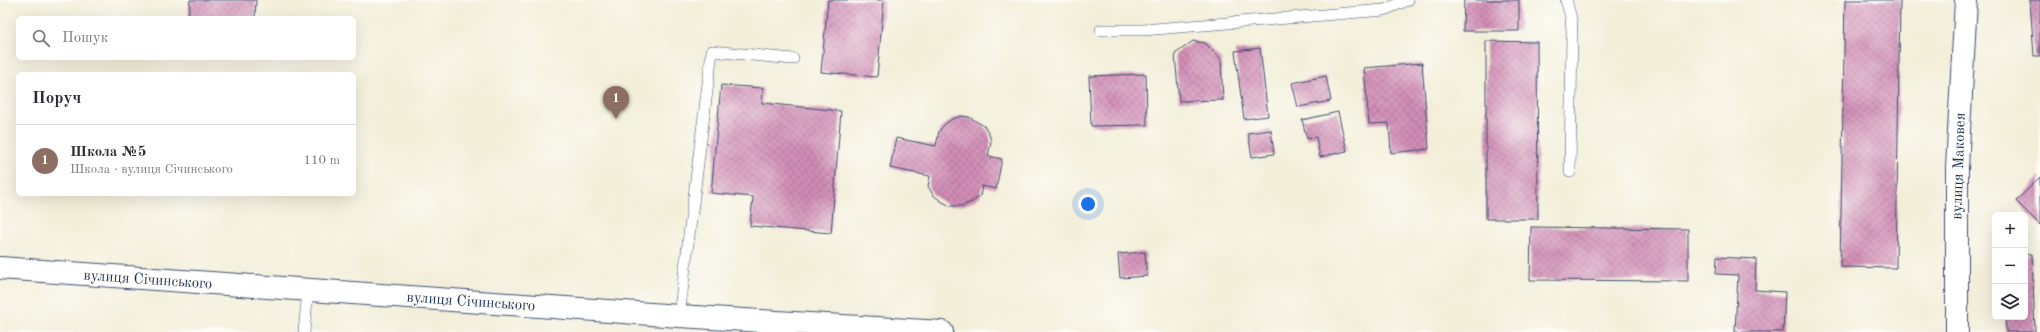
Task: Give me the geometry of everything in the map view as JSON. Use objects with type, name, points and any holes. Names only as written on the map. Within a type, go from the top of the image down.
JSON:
[{"type":"street","name":"вулиця Маковея","points":[[1957,332],[1957,168],[1966,0]]},
{"type":"street","name":"вулиця Січинського","points":[[0,268],[858,330],[942,332]]},
{"type":"lane","points":[[1101,30],[1143,30],[1384,10],[1408,0]]},
{"type":"lane","points":[[1566,0],[1571,18],[1572,31],[1570,172]]},
{"type":"lane","points":[[679,316],[712,50],[793,59]]},
{"type":"lane","points":[[304,332],[308,290]]},
{"type":"building","points":[[190,0],[256,0],[255,16],[188,16]]},
{"type":"building","points":[[828,0],[884,0],[877,77],[821,72]]},
{"type":"building","points":[[1464,0],[1519,0],[1519,31],[1463,31]]},
{"type":"building","points":[[1845,0],[1900,0],[1896,268],[1840,267]]},
{"type":"building","points":[[2030,0],[2040,0],[2040,56],[2034,56]]},
{"type":"building","points":[[1193,41],[1205,43],[1221,59],[1223,100],[1179,101],[1175,54]]},
{"type":"building","points":[[1486,41],[1537,42],[1538,219],[1486,219]]},
{"type":"building","points":[[1260,48],[1268,116],[1244,119],[1235,51]]},
{"type":"building","points":[[1422,63],[1429,149],[1391,153],[1389,123],[1369,124],[1364,68]]},
{"type":"building","points":[[1146,74],[1147,125],[1091,126],[1089,76]]},
{"type":"building","points":[[1326,76],[1331,101],[1298,107],[1292,83]]},
{"type":"building","points":[[721,85],[763,88],[762,103],[841,111],[831,233],[750,226],[753,197],[711,193]]},
{"type":"building","points":[[1338,112],[1347,151],[1320,157],[1316,137],[1307,139],[1302,120]]},
{"type":"building","points":[[961,116],[969,117],[984,126],[989,133],[991,142],[988,156],[1002,159],[996,189],[982,186],[980,196],[972,202],[961,206],[950,206],[933,195],[928,186],[930,176],[890,168],[896,138],[936,146],[939,131],[952,119]]},
{"type":"building","points":[[1271,130],[1274,154],[1252,157],[1248,133]]},
{"type":"building","points":[[2040,177],[2040,225],[2028,212],[2016,201]]},
{"type":"building","points":[[1531,227],[1688,229],[1688,281],[1530,280]]},
{"type":"building","points":[[1145,252],[1147,276],[1120,278],[1118,254]]},
{"type":"building","points":[[2032,254],[2035,332],[2006,332],[2005,320],[2028,320],[2028,255]]},
{"type":"building","points":[[1717,257],[1756,259],[1755,290],[1785,292],[1783,332],[1735,332],[1738,275],[1716,274]]},
{"type":"place","name":"Школа №5","points":[[616,119]]}]
